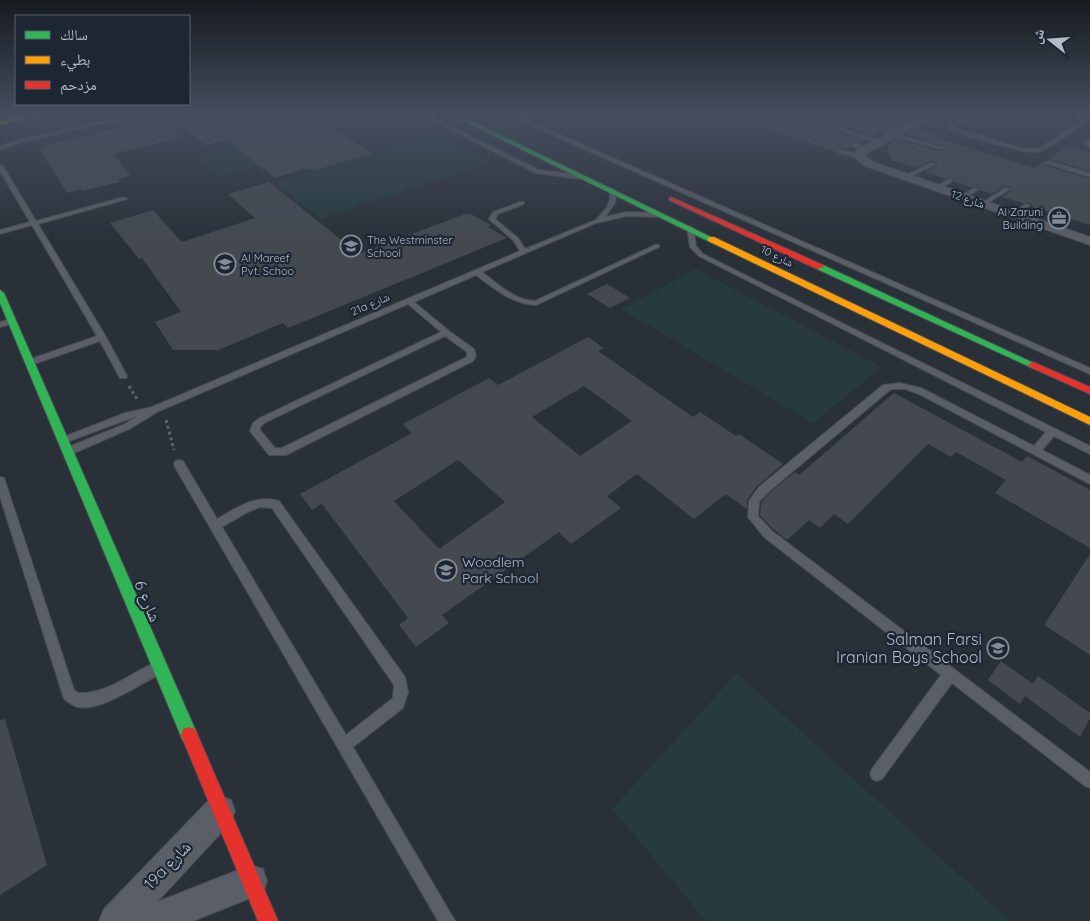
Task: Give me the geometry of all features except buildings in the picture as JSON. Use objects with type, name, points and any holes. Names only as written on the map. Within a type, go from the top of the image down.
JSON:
[{"type":"street","name":"شارع 10","points":[[542,157],[1090,421]]},
{"type":"street","name":"شارع 10","points":[[584,157],[1090,391]]},
{"type":"street","name":"شارع 12","points":[[867,157],[876,166],[1060,230]]},
{"type":"street","points":[[1060,230],[1090,236]]},
{"type":"street","points":[[1060,230],[1090,241]]},
{"type":"street","name":"شارع 6","points":[[0,293],[69,451],[158,668],[268,921]]},
{"type":"street","name":"19a شارع","points":[[116,921],[220,811]]},
{"type":"street","points":[[151,921],[250,881]]},
{"type":"lane","points":[[508,157],[538,172],[584,177]]},
{"type":"lane","points":[[607,157],[1090,371]]},
{"type":"lane","points":[[1049,163],[1090,175]]},
{"type":"lane","points":[[906,177],[933,164]]},
{"type":"lane","points":[[0,166],[102,337],[123,376]]},
{"type":"lane","points":[[938,188],[951,180]]},
{"type":"lane","points":[[963,197],[976,189]]},
{"type":"lane","points":[[988,206],[1007,189]]},
{"type":"lane","name":"21a شارع","points":[[69,451],[128,426],[156,409],[594,222],[602,217],[611,207],[614,196],[613,191]]},
{"type":"lane","points":[[988,206],[1014,191]]},
{"type":"lane","points":[[0,232],[124,199]]},
{"type":"lane","points":[[522,203],[495,213],[492,219],[516,239],[524,252]]},
{"type":"lane","points":[[1020,217],[1027,205]]},
{"type":"lane","points":[[1020,217],[1037,208]]},
{"type":"lane","name":"21a شارع","points":[[594,222],[627,214],[663,215]]},
{"type":"lane","points":[[690,228],[693,247],[700,255],[1090,450]]},
{"type":"lane","points":[[477,272],[517,300],[536,303],[657,246]]},
{"type":"lane","points":[[409,301],[446,333],[471,351],[472,356],[470,359],[283,452],[272,452],[255,431],[256,425],[263,420],[446,333]]},
{"type":"lane","points":[[0,325],[12,321]]},
{"type":"lane","points":[[31,362],[102,337]]},
{"type":"lane","points":[[1090,480],[913,387],[893,385],[886,387],[763,490],[754,501],[753,517],[768,534],[1090,781]]},
{"type":"lane","name":"21a شارع","points":[[64,440],[128,415],[156,409]]},
{"type":"lane","points":[[1036,451],[1053,431]]},
{"type":"lane","points":[[178,464],[447,921]]},
{"type":"lane","points":[[0,481],[69,694],[76,700],[89,700],[105,695],[158,668]]},
{"type":"lane","points":[[215,526],[255,504],[263,502],[275,504],[400,682],[403,688],[402,696],[398,703],[344,745]]},
{"type":"lane","points":[[876,774],[950,674]]},
{"type":"green space","points":[[202,157],[288,157],[219,177],[198,158]]},
{"type":"green space","points":[[362,157],[478,157],[489,163],[321,219],[275,183]]},
{"type":"green space","points":[[696,269],[882,367],[813,423],[621,309]]},
{"type":"green space","points":[[737,673],[1010,921],[706,921],[612,809]]},
{"type":"traffic: fast","points":[[541,157],[711,239]]},
{"type":"traffic: fast","points":[[820,267],[1033,365]]},
{"type":"traffic: fast","points":[[0,293],[189,735]]},
{"type":"traffic: slow","points":[[711,239],[1090,421]]},
{"type":"traffic: jam","points":[[671,199],[820,267]]},
{"type":"traffic: jam","points":[[1033,365],[1090,391]]},
{"type":"traffic: jam","points":[[189,735],[268,921]]},
{"type":"place","name":"Al Zaruni Building","points":[[1059,218]]},
{"type":"place","name":"The Westminster School","points":[[351,246]]},
{"type":"place","name":"Al Mareef Pvt. Schoo","points":[[225,264]]},
{"type":"place","name":"Woodlem Park School","points":[[446,570]]},
{"type":"place","name":"Salman Farsi Iranian Boys School","points":[[998,648]]}]
